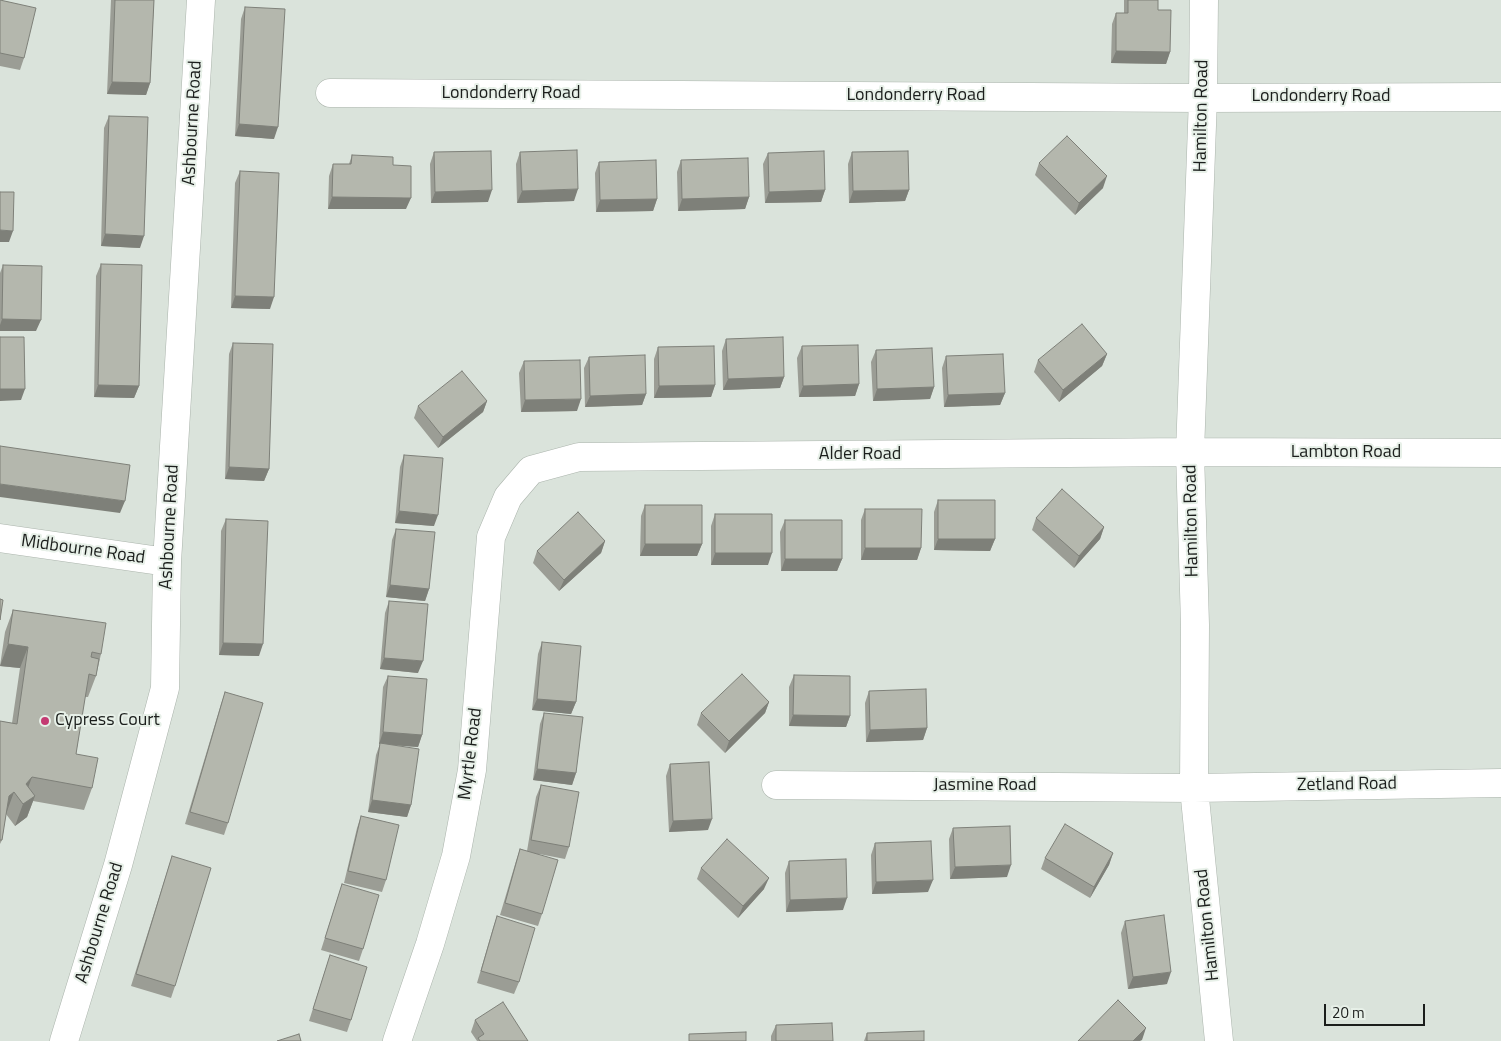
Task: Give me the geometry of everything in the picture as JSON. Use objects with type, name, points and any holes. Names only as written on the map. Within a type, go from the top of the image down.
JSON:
[{"type":"street","name":"Ashbourne Road","points":[[64,1041],[118,865],[165,688],[167,562],[201,0]]},
{"type":"street","name":"Hamilton Road","points":[[1204,0],[1203,98],[1190,452],[1195,625],[1194,788],[1219,1041]]},
{"type":"street","name":"Londonderry Road","points":[[330,93],[1203,98],[1501,97]]},
{"type":"street","name":"Lambton Road","points":[[1190,452],[1501,452]]},
{"type":"street","name":"Alder Road","points":[[531,470],[579,457],[1190,452]]},
{"type":"street","name":"Myrtle Road","points":[[397,1041],[430,944],[456,856],[472,770],[491,537],[508,496],[531,470]]},
{"type":"street","name":"Midbourne Road","points":[[0,538],[167,562]]},
{"type":"street","name":"Zetland Road","points":[[1194,788],[1501,783]]},
{"type":"street","name":"Jasmine Road","points":[[776,785],[1194,788]]},
{"type":"building","points":[[0,0],[36,8],[24,58],[0,53]]},
{"type":"building","points":[[115,0],[154,0],[150,83],[112,82]]},
{"type":"building","points":[[1128,0],[1158,0],[1158,10],[1171,10],[1170,52],[1116,51],[1116,13],[1128,13]]},
{"type":"building","points":[[245,7],[285,9],[278,127],[239,124]]},
{"type":"building","points":[[109,116],[148,117],[144,236],[105,234]]},
{"type":"building","points":[[1067,136],[1107,176],[1079,203],[1039,163]]},
{"type":"building","points":[[577,150],[578,189],[522,191],[520,152]]},
{"type":"building","points":[[491,151],[492,190],[435,192],[434,152]]},
{"type":"building","points":[[824,151],[825,190],[769,192],[768,153]]},
{"type":"building","points":[[908,151],[909,190],[853,191],[852,152]]},
{"type":"building","points":[[352,155],[393,157],[393,165],[411,166],[411,198],[332,197],[333,164],[351,164]]},
{"type":"building","points":[[748,158],[749,197],[682,199],[681,160]]},
{"type":"building","points":[[656,160],[657,199],[600,200],[599,162]]},
{"type":"building","points":[[240,171],[279,173],[274,297],[235,296]]},
{"type":"building","points":[[0,192],[14,192],[13,231],[0,230]]},
{"type":"building","points":[[101,264],[142,265],[139,386],[98,385]]},
{"type":"building","points":[[3,265],[42,266],[41,320],[2,319]]},
{"type":"building","points":[[1082,324],[1107,354],[1063,390],[1038,360]]},
{"type":"building","points":[[0,337],[24,337],[25,389],[0,389]]},
{"type":"building","points":[[783,337],[784,377],[728,379],[726,339]]},
{"type":"building","points":[[233,343],[273,344],[269,469],[229,467]]},
{"type":"building","points":[[858,345],[859,384],[803,386],[802,346]]},
{"type":"building","points":[[714,346],[715,385],[659,386],[658,347]]},
{"type":"building","points":[[932,348],[934,387],[877,389],[876,350]]},
{"type":"building","points":[[1003,354],[1005,393],[948,395],[946,356]]},
{"type":"building","points":[[645,355],[646,394],[590,396],[589,357]]},
{"type":"building","points":[[580,360],[581,399],[525,400],[524,361]]},
{"type":"building","points":[[462,371],[487,401],[443,437],[418,406]]},
{"type":"building","points":[[0,446],[130,465],[125,501],[0,484]]},
{"type":"building","points":[[404,455],[443,458],[438,515],[399,511]]},
{"type":"building","points":[[1062,489],[1104,527],[1079,556],[1036,518]]},
{"type":"building","points":[[938,500],[995,500],[995,539],[938,539]]},
{"type":"building","points":[[645,505],[702,505],[702,544],[645,544]]},
{"type":"building","points":[[865,509],[922,509],[921,548],[865,548]]},
{"type":"building","points":[[578,512],[605,541],[564,580],[537,551]]},
{"type":"building","points":[[715,514],[772,514],[772,553],[715,553]]},
{"type":"building","points":[[226,519],[268,521],[263,644],[223,643]]},
{"type":"building","points":[[785,520],[842,520],[842,559],[785,559]]},
{"type":"building","points":[[396,529],[435,532],[429,589],[390,585]]},
{"type":"building","points":[[0,599],[3,600],[0,620]]},
{"type":"building","points":[[389,601],[428,604],[423,661],[384,658]]},
{"type":"building","name":"Cypress Court","points":[[13,610],[106,623],[101,654],[92,652],[91,657],[99,659],[96,676],[89,674],[76,754],[98,758],[92,788],[32,777],[26,784],[35,796],[23,804],[14,792],[9,796],[2,840],[0,840],[0,721],[17,724],[28,647],[8,644]]},
{"type":"building","points":[[542,642],[581,646],[576,702],[537,699]]},
{"type":"building","points":[[742,674],[769,702],[729,741],[701,713]]},
{"type":"building","points":[[794,675],[850,676],[850,716],[793,715]]},
{"type":"building","points":[[388,676],[427,679],[422,735],[383,732]]},
{"type":"building","points":[[926,689],[927,728],[870,730],[869,691]]},
{"type":"building","points":[[225,692],[263,703],[228,823],[190,812]]},
{"type":"building","points":[[544,713],[583,717],[576,773],[537,769]]},
{"type":"building","points":[[380,743],[419,749],[411,805],[372,800]]},
{"type":"building","points":[[709,762],[712,819],[673,821],[670,764]]},
{"type":"building","points":[[541,785],[579,792],[569,847],[531,840]]},
{"type":"building","points":[[361,816],[399,825],[386,880],[348,871]]},
{"type":"building","points":[[1065,824],[1113,853],[1094,887],[1045,858]]},
{"type":"building","points":[[1010,826],[1011,865],[955,867],[953,828]]},
{"type":"building","points":[[727,839],[769,878],[743,906],[701,868]]},
{"type":"building","points":[[931,841],[933,880],[876,882],[875,843]]},
{"type":"building","points":[[520,849],[558,860],[542,914],[505,903]]},
{"type":"building","points":[[172,856],[211,868],[175,986],[136,974]]},
{"type":"building","points":[[846,859],[847,898],[790,900],[789,861]]},
{"type":"building","points":[[342,884],[379,895],[363,949],[325,938]]},
{"type":"building","points":[[1164,915],[1171,972],[1133,977],[1125,921]]},
{"type":"building","points":[[497,916],[535,928],[519,982],[481,971]]},
{"type":"building","points":[[330,955],[367,967],[351,1020],[313,1009]]},
{"type":"building","points":[[1118,1000],[1146,1028],[1133,1041],[1078,1041]]},
{"type":"building","points":[[503,1002],[528,1041],[480,1041],[478,1038],[484,1034],[475,1020]]},
{"type":"building","points":[[832,1023],[833,1041],[776,1041],[776,1025]]},
{"type":"building","points":[[924,1031],[924,1041],[867,1041],[867,1033]]},
{"type":"building","points":[[746,1032],[746,1041],[689,1041],[689,1034]]},
{"type":"building","points":[[299,1034],[301,1041],[277,1041]]},
{"type":"place","name":"Cypress Court","points":[[45,721]]}]
